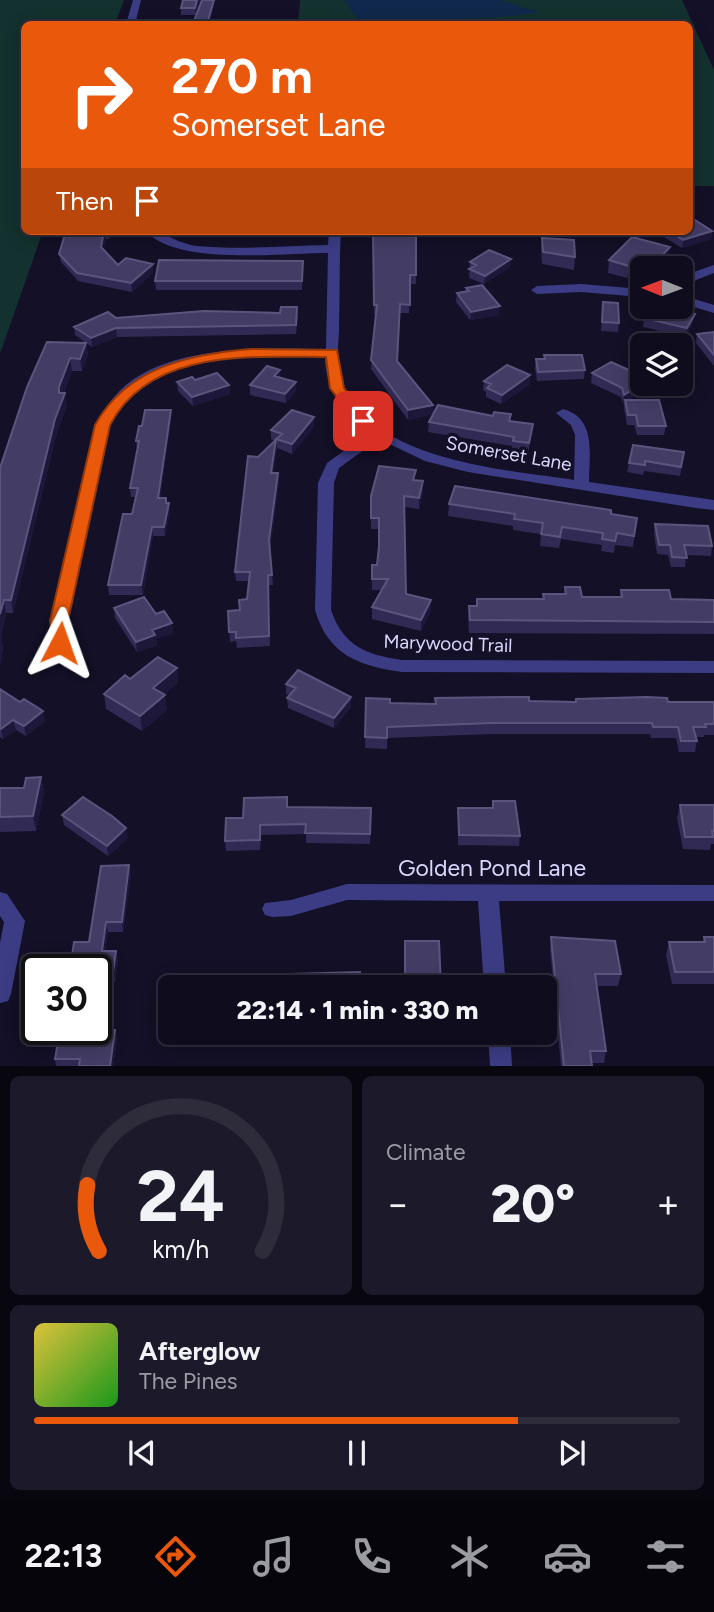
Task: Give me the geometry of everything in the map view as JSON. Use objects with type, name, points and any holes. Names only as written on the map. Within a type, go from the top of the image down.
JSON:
[{"type":"street","points":[[131,21],[137,0]]},
{"type":"street","points":[[156,235],[162,241],[177,247],[200,250],[334,249]]},
{"type":"street","name":"Somerset Lane","points":[[335,235],[332,353],[337,388],[352,412],[377,434],[442,461],[581,486],[714,505]]},
{"type":"street","points":[[693,277],[714,269]]},
{"type":"street","points":[[537,290],[581,288],[630,292]]},
{"type":"street","points":[[693,303],[714,309]]},
{"type":"street","points":[[70,663],[60,643],[59,621],[103,425],[113,405],[137,384],[191,360],[235,353],[332,353]]},
{"type":"street","points":[[563,413],[577,423],[582,435],[581,486]]},
{"type":"street","name":"Marywood Trail","points":[[377,434],[332,466],[326,483],[323,610],[330,631],[345,649],[375,662],[402,666],[714,667]]},
{"type":"street","name":"Golden Pond Lane","points":[[272,909],[291,908],[348,892],[714,893]]},
{"type":"street","points":[[488,892],[494,975]]},
{"type":"street","points":[[0,900],[15,921],[0,994]]},
{"type":"street","points":[[500,1045],[501,1066]]},
{"type":"green space","points":[[0,0],[124,0],[116,21],[21,21],[21,235],[42,235],[0,354]]},
{"type":"green space","points":[[300,0],[682,0],[692,21],[298,21]]},
{"type":"green space","points":[[693,24],[714,70],[714,186],[693,186]]},
{"type":"water","points":[[344,0],[499,0],[539,12],[436,21],[359,21]]},
{"type":"building","points":[[183,0],[197,0],[195,8],[181,8]]},
{"type":"building","points":[[202,0],[214,0],[208,21],[194,21]]},
{"type":"building","points":[[693,220],[712,231],[683,240],[675,235],[693,235]]},
{"type":"building","points":[[65,235],[103,235],[101,247],[118,265],[126,258],[153,264],[131,283],[77,273],[59,254]]},
{"type":"building","points":[[373,235],[416,235],[416,275],[410,275],[410,305],[400,304],[397,361],[433,405],[408,410],[371,360],[377,305],[374,305]]},
{"type":"building","points":[[632,237],[670,247],[661,256],[630,256],[629,266],[609,260]]},
{"type":"building","points":[[542,238],[574,240],[575,257],[543,252]]},
{"type":"building","points":[[489,250],[511,259],[485,276],[469,269],[476,265],[470,262]]},
{"type":"building","points":[[159,260],[303,261],[302,281],[155,281]]},
{"type":"building","points":[[482,285],[500,306],[471,312],[457,293]]},
{"type":"building","points":[[603,302],[618,303],[619,323],[602,322]]},
{"type":"building","points":[[281,307],[297,307],[296,325],[116,328],[91,338],[74,327],[108,312],[116,318],[204,311],[280,313]]},
{"type":"building","points":[[648,319],[692,319],[687,328]]},
{"type":"building","points":[[714,332],[714,355],[697,334]]},
{"type":"building","points":[[47,342],[86,343],[80,359],[70,358],[59,387],[59,393],[65,393],[55,419],[11,600],[4,600],[0,614],[0,468],[27,387]]},
{"type":"building","points":[[544,355],[582,355],[585,370],[538,372],[536,359],[545,359]]},
{"type":"building","points":[[611,362],[630,371],[630,391],[624,395],[622,388],[592,373]]},
{"type":"building","points":[[507,365],[530,375],[502,395],[487,388],[491,384],[484,381]]},
{"type":"building","points":[[267,366],[280,370],[274,376],[296,382],[285,394],[250,385]]},
{"type":"building","points":[[217,373],[229,385],[192,397],[177,382],[192,377],[195,380]]},
{"type":"building","points":[[625,400],[659,400],[666,426],[638,426],[636,415],[628,415]]},
{"type":"building","points":[[438,405],[493,416],[494,412],[511,414],[509,421],[533,424],[529,443],[513,441],[514,437],[429,422]]},
{"type":"building","points":[[145,410],[171,410],[158,498],[166,498],[166,503],[169,503],[164,527],[152,527],[141,585],[108,585],[123,514],[132,514],[138,488],[130,488],[139,441],[136,441]]},
{"type":"building","points":[[292,410],[314,417],[292,444],[277,439],[282,434],[271,430]]},
{"type":"building","points":[[276,440],[271,473],[278,473],[269,540],[272,575],[268,575],[269,636],[236,638],[236,632],[229,632],[228,611],[240,610],[239,600],[247,599],[250,572],[235,572],[248,456],[258,457]]},
{"type":"building","points":[[633,445],[684,452],[681,467],[645,461],[645,465],[629,463]]},
{"type":"building","points":[[379,466],[416,470],[413,480],[423,481],[419,498],[404,496],[406,594],[431,600],[421,620],[372,607],[388,579],[372,579],[372,565],[377,565],[379,518],[371,518],[371,496]]},
{"type":"building","points":[[455,486],[611,510],[611,514],[637,518],[634,536],[617,533],[615,541],[602,539],[603,533],[562,527],[560,537],[541,534],[543,523],[514,519],[515,514],[449,504]]},
{"type":"building","points":[[655,524],[708,526],[712,546],[684,545],[687,558],[672,557],[670,545],[659,545]]},
{"type":"building","points":[[565,587],[580,587],[582,597],[622,597],[621,590],[669,590],[671,599],[714,600],[714,622],[470,620],[469,606],[477,606],[477,599],[544,599],[543,594],[566,594]]},
{"type":"building","points":[[144,597],[156,614],[164,611],[172,623],[152,630],[155,635],[136,642],[114,608]]},
{"type":"building","points":[[158,657],[177,668],[153,688],[165,695],[140,716],[104,694],[125,675],[130,679]]},
{"type":"building","points":[[298,670],[351,697],[334,718],[287,698],[296,688],[286,684]]},
{"type":"building","points":[[0,689],[20,702],[24,699],[43,711],[24,726],[13,720],[1,729]]},
{"type":"building","points":[[529,697],[529,701],[576,702],[576,699],[647,697],[667,698],[668,702],[714,702],[714,724],[693,727],[697,741],[681,741],[678,727],[653,727],[652,723],[493,723],[387,727],[387,738],[365,737],[366,698],[390,699],[390,703],[436,704],[435,698]]},
{"type":"building","points":[[41,777],[33,816],[0,817],[0,788],[24,788],[26,778]]},
{"type":"building","points":[[83,797],[126,828],[107,846],[62,815]]},
{"type":"building","points":[[287,797],[287,807],[371,808],[370,834],[305,833],[306,824],[260,825],[260,840],[225,841],[226,818],[243,818],[244,798]]},
{"type":"building","points":[[493,801],[515,801],[520,836],[459,835],[458,808],[493,808]]},
{"type":"building","points":[[680,805],[714,805],[713,837],[685,837]]},
{"type":"building","points":[[129,865],[122,922],[106,922],[102,951],[116,951],[113,972],[112,954],[72,954],[74,942],[89,942],[101,866]]},
{"type":"building","points":[[551,937],[615,941],[621,974],[595,974],[606,1051],[590,1051],[592,1066],[564,1066],[557,975],[555,975]]},
{"type":"building","points":[[704,937],[714,937],[714,972],[675,972],[669,942],[705,942]]},
{"type":"building","points":[[405,941],[439,941],[440,975],[405,975]]},
{"type":"building","points":[[360,972],[360,975],[256,975]]},
{"type":"building","points":[[112,1030],[115,1030],[110,1066],[79,1066],[80,1059],[55,1059],[57,1045],[112,1045]]},
{"type":"route","points":[[60,643],[59,621],[103,425],[113,405],[137,384],[175,365],[209,356],[235,353],[332,353],[333,378],[337,388],[352,412],[363,421]]}]
